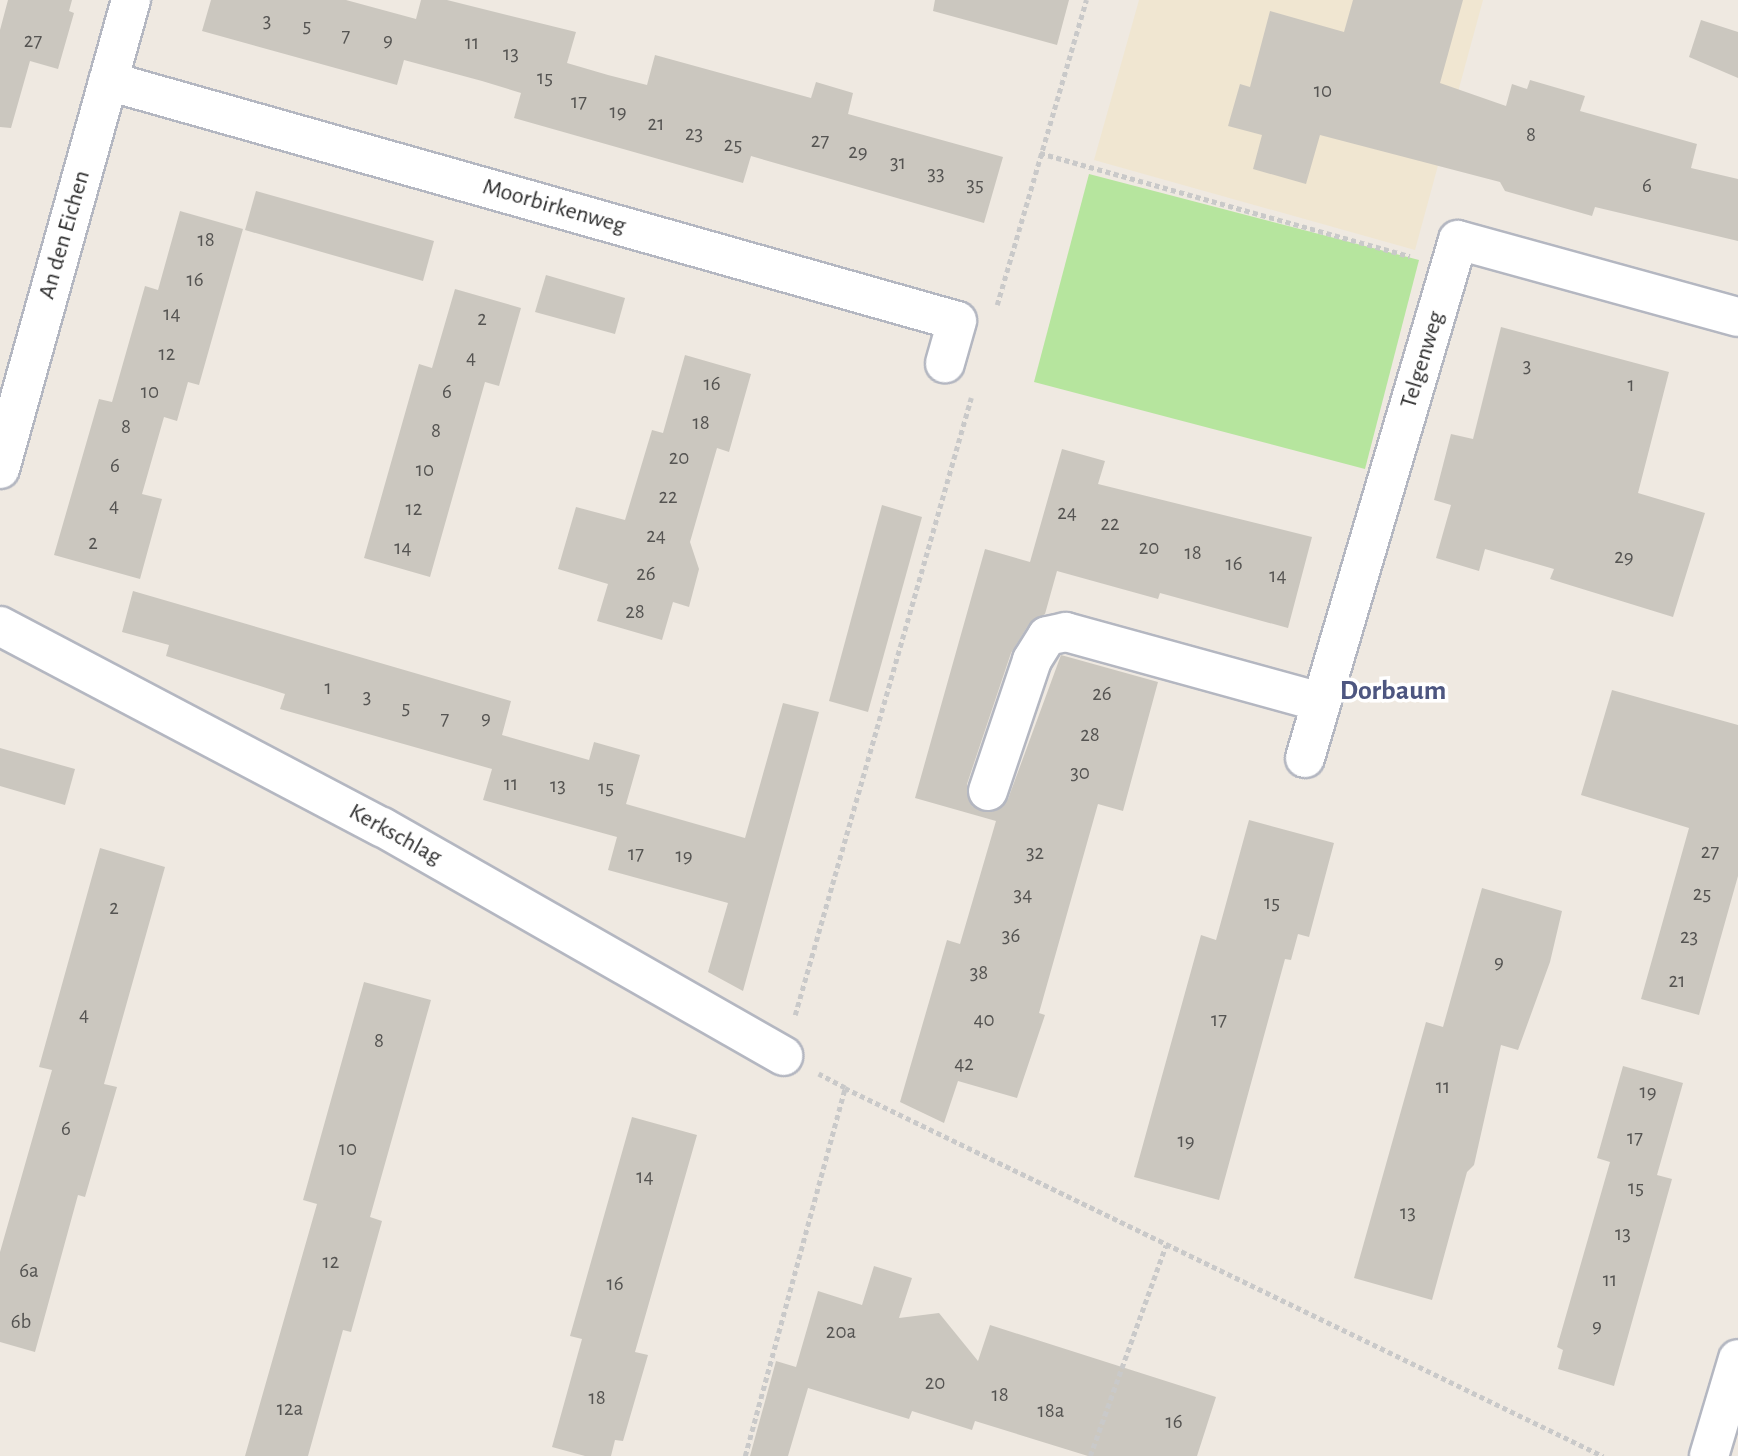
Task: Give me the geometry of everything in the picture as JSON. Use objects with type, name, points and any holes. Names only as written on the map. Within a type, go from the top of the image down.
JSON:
[{"type":"street","name":"An den Eichen","points":[[0,469],[131,0]]},
{"type":"street","name":"Moorbirkenweg","points":[[108,81],[957,321],[945,363]]},
{"type":"street","points":[[1458,240],[1738,317]]},
{"type":"street","name":"Telgenweg","points":[[1305,758],[1458,240]]},
{"type":"street","name":"Kerkschlag","points":[[0,626],[382,827],[783,1056]]},
{"type":"street","points":[[988,791],[1032,660],[1047,636],[1066,632],[1321,702]]},
{"type":"street","points":[[1709,1456],[1738,1359]]},
{"type":"path","points":[[995,312],[1086,0]]},
{"type":"path","points":[[1040,153],[1424,260],[1458,240]]},
{"type":"path","points":[[972,392],[783,1056],[1603,1456]]},
{"type":"path","points":[[745,1456],[845,1088]]},
{"type":"path","points":[[1090,1456],[1166,1245]]},
{"type":"shaded area","points":[[1139,0],[1483,0],[1415,250],[1094,160]]},
{"type":"green space","points":[[1089,174],[1419,260],[1365,469],[1034,382]]},
{"type":"building","points":[[8,0],[72,0],[69,11],[74,13],[58,69],[30,61],[11,128],[0,127],[0,30]]},
{"type":"building","points":[[211,0],[346,0],[416,19],[421,0],[447,0],[576,32],[567,63],[608,75],[647,85],[655,55],[811,98],[816,82],[853,93],[848,114],[1003,157],[984,223],[751,156],[743,183],[514,118],[521,93],[482,81],[404,60],[397,85],[202,31]]},
{"type":"building","points":[[935,0],[1069,0],[1057,45],[933,11]]},
{"type":"building","points":[[1353,0],[1463,0],[1440,83],[1506,106],[1512,84],[1527,89],[1530,80],[1585,96],[1580,111],[1697,144],[1691,168],[1738,179],[1738,241],[1595,207],[1592,216],[1505,191],[1500,182],[1320,135],[1306,184],[1253,169],[1262,135],[1228,126],[1240,84],[1250,87],[1270,11],[1344,32]]},
{"type":"building","points":[[1701,20],[1738,32],[1738,78],[1689,57]]},
{"type":"building","points":[[256,191],[434,241],[423,281],[245,230]]},
{"type":"building","points":[[180,211],[243,229],[199,385],[188,382],[177,421],[164,417],[142,494],[162,499],[140,579],[54,555],[99,399],[112,402],[145,286],[158,290]]},
{"type":"building","points":[[546,275],[625,298],[615,334],[535,312]]},
{"type":"building","points":[[455,289],[521,308],[499,386],[485,382],[430,577],[364,558],[419,364],[432,368]]},
{"type":"building","points":[[1501,327],[1669,372],[1638,493],[1705,513],[1673,617],[1550,579],[1554,569],[1485,549],[1479,571],[1436,558],[1451,505],[1434,500],[1451,434],[1473,439]]},
{"type":"building","points":[[685,355],[751,374],[729,452],[717,448],[690,542],[699,569],[689,607],[673,602],[662,640],[597,621],[608,584],[558,569],[576,507],[625,520],[652,430],[663,433]]},
{"type":"building","points":[[1062,449],[1105,461],[1098,484],[1312,537],[1288,628],[1160,593],[1158,599],[1057,571],[1045,614],[1029,624],[1011,653],[967,784],[972,806],[992,812],[1008,799],[1061,655],[1158,682],[1123,811],[1098,804],[1039,1013],[1045,1015],[1017,1098],[958,1081],[944,1123],[900,1102],[947,940],[960,944],[996,821],[915,798],[985,549],[1030,562]]},
{"type":"building","points":[[882,505],[922,517],[868,712],[829,701]]},
{"type":"building","points":[[133,591],[511,701],[502,735],[589,760],[594,742],[640,755],[626,804],[745,838],[783,703],[819,712],[743,991],[708,972],[728,903],[608,870],[617,837],[483,800],[492,769],[280,709],[285,694],[166,656],[169,645],[122,632]]},
{"type":"building","points":[[1612,690],[1738,725],[1738,876],[1699,1015],[1641,999],[1689,828],[1581,795]]},
{"type":"building","points":[[0,748],[75,769],[65,805],[0,786]]},
{"type":"building","points":[[1249,820],[1334,843],[1309,937],[1298,934],[1291,960],[1285,959],[1219,1200],[1134,1177],[1201,935],[1216,940]]},
{"type":"building","points":[[100,848],[165,867],[104,1084],[117,1087],[85,1197],[78,1195],[35,1352],[0,1342],[0,1252],[52,1070],[39,1067]]},
{"type":"building","points":[[1482,888],[1562,911],[1550,962],[1518,1050],[1501,1045],[1474,1165],[1467,1172],[1432,1300],[1354,1278],[1426,1022],[1443,1027]]},
{"type":"building","points":[[364,982],[431,1000],[370,1217],[382,1221],[351,1332],[343,1330],[308,1456],[245,1456],[317,1204],[303,1200]]},
{"type":"building","points":[[1623,1066],[1683,1083],[1657,1175],[1672,1179],[1614,1386],[1558,1369],[1563,1350],[1557,1347],[1610,1162],[1597,1158]]},
{"type":"building","points":[[632,1117],[697,1135],[635,1352],[648,1355],[623,1441],[615,1440],[611,1456],[585,1456],[552,1447],[582,1339],[570,1336]]},
{"type":"building","points":[[874,1266],[912,1278],[899,1318],[939,1313],[978,1361],[990,1325],[1216,1397],[1197,1456],[1088,1456],[975,1421],[972,1430],[912,1411],[909,1419],[808,1388],[788,1456],[750,1456],[776,1361],[796,1367],[818,1291],[862,1305]]},
{"type":"district","name":"Dorbaum","points":[[1393,691]]}]
